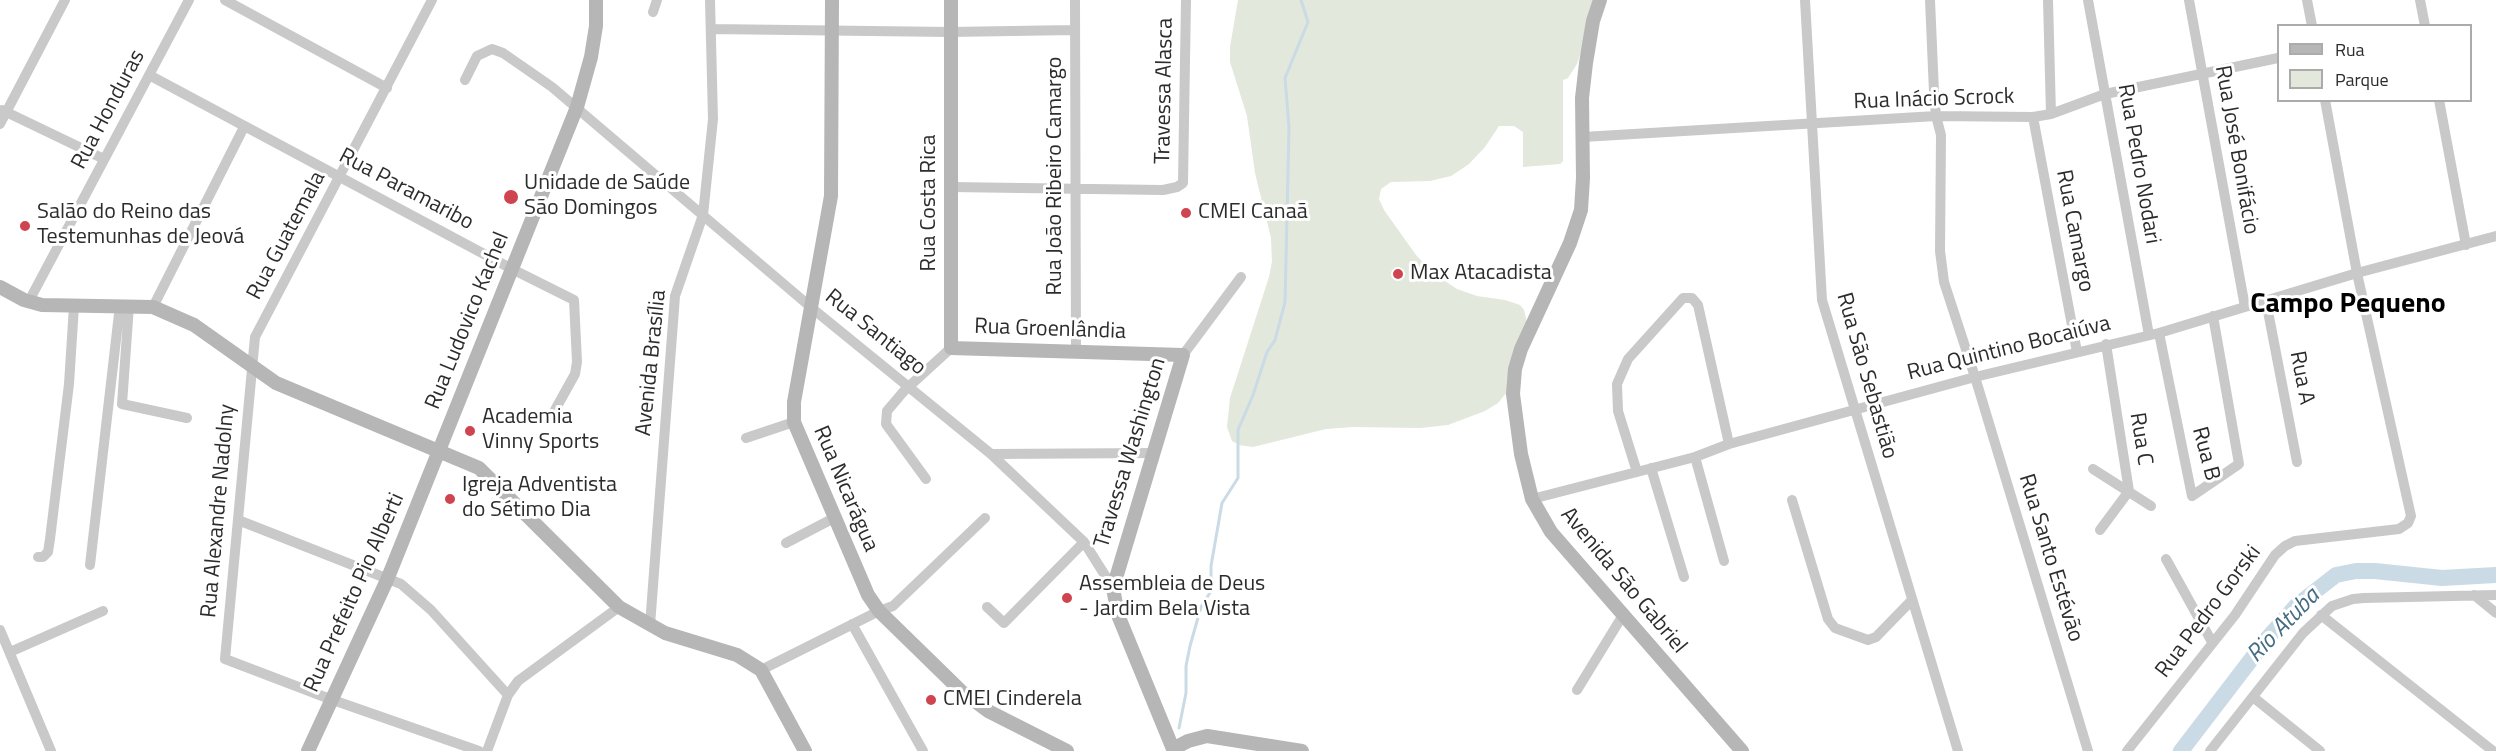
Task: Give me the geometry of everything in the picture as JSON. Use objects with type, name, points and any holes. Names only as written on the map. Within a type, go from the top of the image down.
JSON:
[{"type":"main road","name":"Rua Ludovico Kachel","points":[[439,452],[577,107],[591,57],[596,26],[596,0]]},
{"type":"main road","name":"Rua Nicarágua","points":[[832,0],[831,196],[813,309],[794,402],[794,422],[868,595],[879,611],[961,691],[988,711],[1061,750]]},
{"type":"main road","name":"Rua Costa Rica","points":[[951,0],[951,348]]},
{"type":"main road","name":"Avenida São Gabriel","points":[[1600,0],[1593,21],[1582,98],[1581,210],[1570,243],[1521,349],[1515,369],[1513,394],[1516,423],[1532,499],[1551,532],[1742,751]]},
{"type":"main road","points":[[0,287],[42,305],[153,307],[194,325],[276,383],[479,468],[619,607],[665,633],[737,655],[761,670],[805,751]]},
{"type":"main road","name":"Rua Groenlândia","points":[[951,348],[1183,355]]},
{"type":"main road","name":"Travessa Washington","points":[[1113,588],[1183,355]]},
{"type":"main road","name":"Rua Prefeito Pio Alberti","points":[[308,751],[330,699],[387,580],[439,452]]},
{"type":"main road","name":"Rua Santiago","points":[[1113,588],[1118,615],[1172,750]]},
{"type":"main road","points":[[1172,750],[1188,741],[1207,735],[1302,751]]},
{"type":"street","points":[[0,124],[3,111],[65,0]]},
{"type":"street","name":"Rua Honduras","points":[[29,301],[189,0]]},
{"type":"street","points":[[225,0],[387,88]]},
{"type":"street","name":"Rua Guatemala","points":[[252,366],[255,337],[432,0]]},
{"type":"street","points":[[653,12],[657,0]]},
{"type":"street","name":"Avenida Brasília","points":[[650,626],[675,296],[704,214],[713,119],[710,0]]},
{"type":"street","name":"Rua João Ribeiro Camargo","points":[[1075,0],[1076,352]]},
{"type":"street","name":"Travessa Alasca","points":[[1075,187],[1163,190],[1177,188],[1183,183],[1186,0]]},
{"type":"street","name":"Rua São Sebastião","points":[[1805,0],[1822,300],[1958,751]]},
{"type":"street","name":"Rua Santo Estévão","points":[[1930,0],[1936,116],[1941,135],[1940,251],[1944,282],[2088,751]]},
{"type":"street","points":[[2048,0],[2051,114]]},
{"type":"street","name":"Rua Pedro Nodari","points":[[2088,0],[2154,334]]},
{"type":"street","name":"Rua José Bonifácio","points":[[2189,0],[2245,307]]},
{"type":"street","points":[[2307,0],[2312,24]]},
{"type":"street","points":[[2420,0],[2425,24]]},
{"type":"street","points":[[711,29],[950,32],[1074,30]]},
{"type":"street","name":"Rua Santiago","points":[[465,80],[477,56],[492,49],[503,53],[577,107],[813,309],[992,454],[1084,542],[1113,588]]},
{"type":"street","name":"Rua Inácio Scrock","points":[[1583,137],[1936,116],[2033,117],[2051,114],[2105,94],[2277,58]]},
{"type":"street","name":"Rua Paramaribo","points":[[149,75],[574,300],[577,362],[575,374],[555,410]]},
{"type":"street","points":[[2325,102],[2357,273]]},
{"type":"street","points":[[2439,102],[2466,245]]},
{"type":"street","points":[[3,111],[104,159]]},
{"type":"street","name":"Rua Camargo","points":[[2033,117],[2077,352]]},
{"type":"street","points":[[153,307],[244,127]]},
{"type":"street","points":[[950,187],[1075,187]]},
{"type":"street","name":"Rua Quintino Bocaiúva","points":[[1532,499],[1695,457],[1729,444],[1975,377],[2154,334],[2357,273],[2496,236]]},
{"type":"street","name":"Rua Pedro Gorski","points":[[2127,751],[2235,615],[2275,555],[2285,546],[2295,541],[2399,529],[2408,523],[2411,516],[2357,273]]},
{"type":"street","name":"Travessa Washington","points":[[1183,355],[1241,277]]},
{"type":"street","points":[[1636,472],[1617,411],[1617,384],[1628,359],[1683,298],[1692,298],[1698,305],[1729,444]]},
{"type":"street","name":"Rua A","points":[[2266,301],[2297,462]]},
{"type":"street","points":[[38,557],[43,557],[48,552],[50,539],[69,384],[74,306]]},
{"type":"street","points":[[125,306],[122,404],[188,418]]},
{"type":"street","points":[[90,565],[125,306]]},
{"type":"street","name":"Rua B","points":[[2154,334],[2192,496],[2239,464],[2213,316]]},
{"type":"street","name":"Rua C","points":[[2100,530],[2129,491],[2106,344]]},
{"type":"street","points":[[926,479],[886,424],[887,411],[951,348]]},
{"type":"street","name":"Rua Alexandre Nadolny","points":[[252,366],[225,659],[330,699]]},
{"type":"street","points":[[746,438],[794,422]]},
{"type":"street","points":[[992,454],[1154,453]]},
{"type":"street","points":[[1695,457],[1724,561]]},
{"type":"street","points":[[1651,468],[1684,577]]},
{"type":"street","points":[[2093,469],[2151,506]]},
{"type":"street","points":[[1792,500],[1828,619],[1834,628],[1868,640],[1876,637],[1912,600]]},
{"type":"street","points":[[786,543],[834,518]]},
{"type":"street","points":[[761,670],[892,606],[985,518]]},
{"type":"street","points":[[238,520],[401,584],[431,610],[508,695]]},
{"type":"street","points":[[987,607],[1004,623],[1084,542]]},
{"type":"street","points":[[2166,559],[2212,642]]},
{"type":"street","points":[[2474,595],[2496,613]]},
{"type":"street","points":[[2210,751],[2303,633],[2332,606],[2353,599],[2496,595]]},
{"type":"street","points":[[487,751],[508,695],[518,681],[619,607]]},
{"type":"street","points":[[10,652],[102,611]]},
{"type":"street","points":[[1577,690],[1623,615]]},
{"type":"street","points":[[2322,615],[2493,751]]},
{"type":"street","points":[[852,624],[923,751]]},
{"type":"street","points":[[0,630],[51,751]]},
{"type":"street","points":[[2253,697],[2320,751]]},
{"type":"street","points":[[330,699],[479,751]]},
{"type":"green space","points":[[1238,0],[1601,0],[1577,64],[1568,78],[1563,80],[1563,161],[1560,164],[1523,167],[1523,132],[1514,126],[1499,126],[1485,147],[1469,164],[1451,176],[1430,181],[1391,182],[1381,189],[1379,199],[1384,210],[1416,255],[1433,273],[1457,289],[1477,296],[1505,300],[1520,305],[1524,310],[1527,323],[1511,387],[1498,403],[1485,411],[1448,425],[1420,428],[1326,429],[1253,447],[1239,445],[1232,441],[1227,427],[1230,398],[1272,262],[1271,238],[1255,173],[1247,116],[1230,62],[1230,47]]},
{"type":"waterway","points":[[1179,728],[1186,693],[1186,666],[1190,646],[1201,607],[1211,591],[1211,566],[1222,503],[1238,478],[1238,430],[1253,395],[1267,352],[1275,340],[1285,302],[1289,128],[1285,78],[1308,22],[1301,0]]},
{"type":"waterway","name":"Rio Atuba","points":[[2181,751],[2266,640],[2296,606],[2336,575],[2356,571],[2442,578],[2496,575]]},
{"type":"place","name":"Unidade de Saúde São Domingos","points":[[511,197]]},
{"type":"place","name":"CMEI Canaã","points":[[1186,213]]},
{"type":"place","name":"Salão do Reino das Testemunhas de Jeová","points":[[25,226]]},
{"type":"place","name":"Max Atacadista","points":[[1398,274]]},
{"type":"place","name":"Academia Vinny Sports","points":[[470,431]]},
{"type":"place","name":"Igreja Adventista do Sétimo Dia","points":[[450,499]]},
{"type":"place","name":"Assembleia de Deus - Jardim Bela Vista","points":[[1067,598]]},
{"type":"place","name":"CMEI Cinderela","points":[[931,700]]},
{"type":"district","name":"Campo Pequeno","points":[[2348,305]]}]
